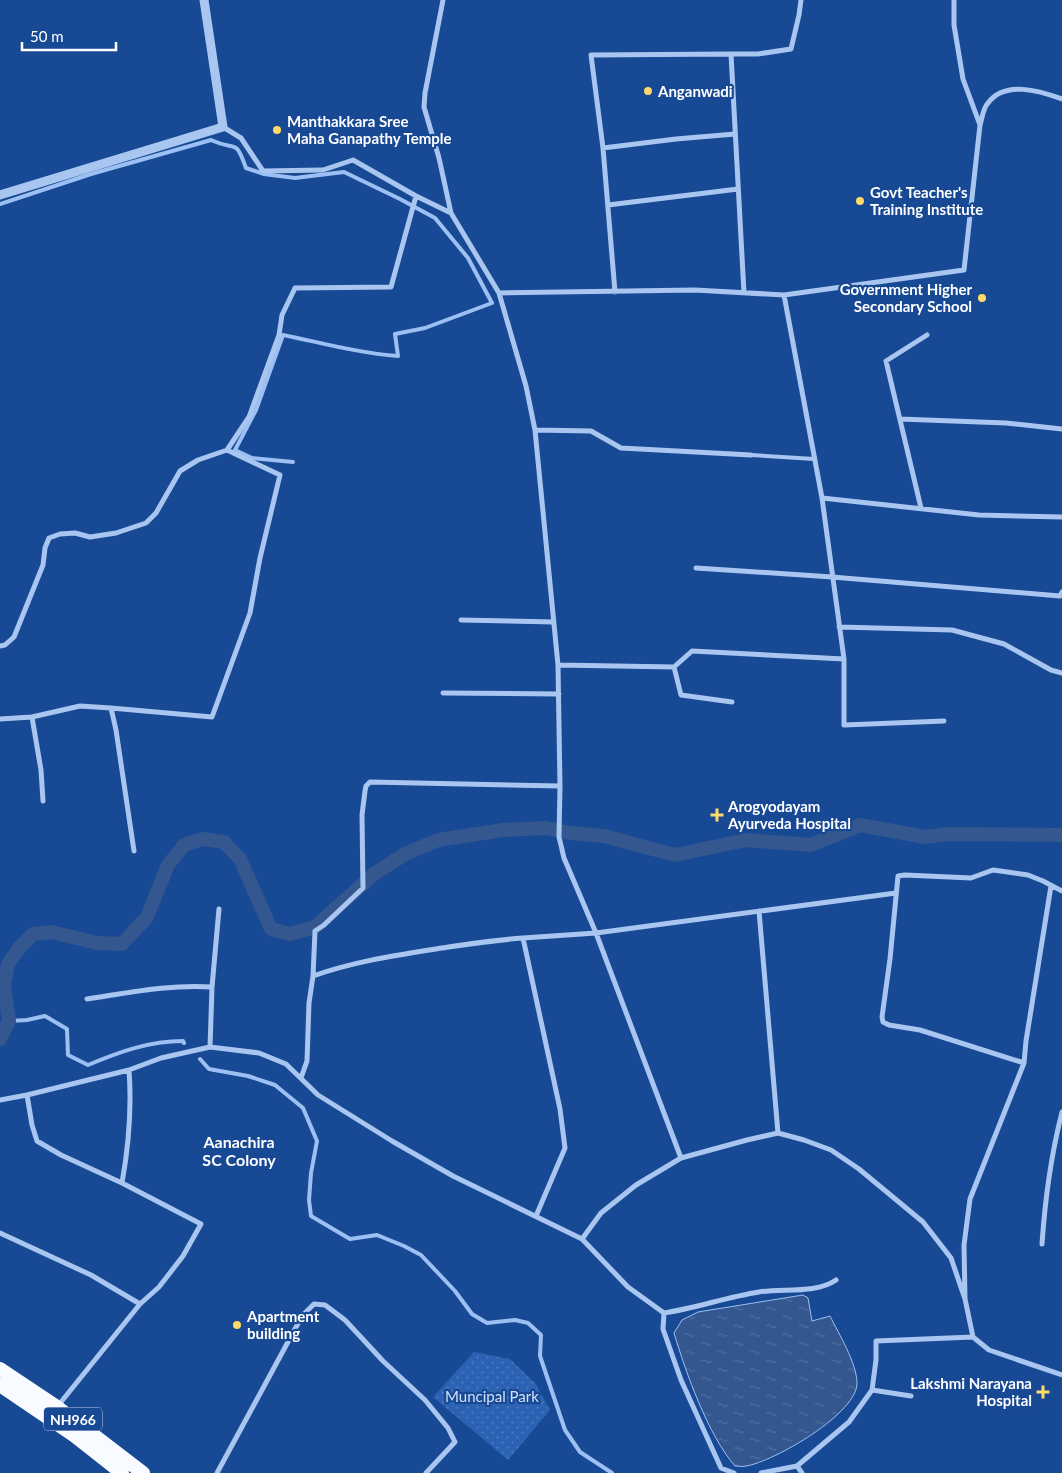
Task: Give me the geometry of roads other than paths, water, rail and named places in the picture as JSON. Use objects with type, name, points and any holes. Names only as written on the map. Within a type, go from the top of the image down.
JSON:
[{"type":"highway","name":"NH966","points":[[0,1369],[57,1407],[143,1473]]},
{"type":"highway","name":"NH966","points":[[0,1386],[75,1436],[122,1473]]},
{"type":"street","points":[[204,0],[223,127]]},
{"type":"street","points":[[443,0],[424,93],[424,107],[439,158],[450,213],[500,293],[526,386],[535,430],[558,665],[559,837],[564,858],[596,933],[681,1158]]},
{"type":"street","points":[[615,292],[603,148],[591,55],[758,54],[791,49],[801,0]]},
{"type":"street","points":[[954,0],[954,25],[963,79],[980,125]]},
{"type":"street","points":[[731,54],[744,293]]},
{"type":"street","points":[[500,293],[695,290],[784,295],[964,270],[980,125],[987,103],[1002,92],[1018,89],[1034,90],[1062,99]]},
{"type":"street","points":[[0,195],[223,127],[241,138],[263,171],[323,170],[352,160],[450,213]]},
{"type":"street","points":[[603,148],[735,134]]},
{"type":"street","points":[[608,205],[738,190]]},
{"type":"street","points":[[0,646],[5,646],[14,636],[43,565],[45,548],[49,538],[60,534],[75,533],[90,537],[135,528],[146,523],[156,513],[180,471],[198,460],[228,450],[248,417],[280,334],[282,315],[295,288],[391,287],[416,196]]},
{"type":"street","points":[[784,295],[822,498],[844,659],[844,725],[944,721]]},
{"type":"street","points":[[921,508],[886,361],[927,335]]},
{"type":"street","points":[[900,419],[1006,423],[1062,429]]},
{"type":"street","points":[[535,430],[591,431],[621,448],[751,455]]},
{"type":"street","points":[[0,719],[32,717],[80,706],[212,717],[250,613],[260,558],[280,475],[228,450]]},
{"type":"street","points":[[822,498],[979,515],[1062,517]]},
{"type":"street","points":[[696,568],[1060,596],[1062,592]]},
{"type":"street","points":[[461,620],[554,622]]},
{"type":"street","points":[[839,627],[952,630],[1004,644],[1051,670],[1062,673]]},
{"type":"street","points":[[558,665],[674,667],[692,651],[844,659]]},
{"type":"street","points":[[674,667],[681,695],[732,702]]},
{"type":"street","points":[[443,693],[559,694]]},
{"type":"street","points":[[111,708],[134,852]]},
{"type":"street","points":[[32,717],[43,801]]},
{"type":"street","points":[[300,1078],[307,1062],[309,1003],[313,976],[315,931],[324,925],[363,888],[362,815],[366,786],[370,782],[560,786]]},
{"type":"street","points":[[1024,1063],[920,1030],[883,1022],[882,1017],[898,876],[971,878],[993,870],[1028,875],[1062,891]]},
{"type":"street","points":[[965,1299],[964,1245],[970,1199],[1024,1063],[1052,886]]},
{"type":"street","points":[[313,976],[336,968],[408,952],[491,940],[596,933],[896,893]]},
{"type":"street","points":[[210,1047],[212,987],[219,909]]},
{"type":"street","points":[[759,911],[778,1133]]},
{"type":"street","points":[[523,938],[560,1109],[565,1148],[536,1216]]},
{"type":"street","points":[[86,999],[161,988],[212,987]]},
{"type":"street","points":[[0,1100],[129,1070],[161,1058],[210,1047],[259,1053],[286,1064],[318,1095],[400,1146],[454,1176],[582,1239],[628,1287],[664,1313],[760,1292],[804,1289],[830,1284],[836,1280]]},
{"type":"street","points":[[122,1183],[129,1141],[131,1094],[129,1070]]},
{"type":"street","points":[[27,1095],[32,1125],[38,1140],[61,1155],[122,1183],[201,1224],[183,1256],[159,1288],[140,1304],[57,1407]]},
{"type":"street","points":[[1042,1244],[1056,1135],[1062,1112]]},
{"type":"street","points":[[582,1239],[601,1213],[636,1185],[681,1158],[778,1133],[804,1140],[831,1150],[859,1169],[923,1222],[951,1258],[965,1299],[973,1337],[989,1350],[1062,1375]]},
{"type":"street","points":[[0,1233],[91,1275],[140,1304]]},
{"type":"street","points":[[217,1473],[302,1316],[314,1304],[325,1305],[345,1320],[425,1400],[448,1428],[455,1442],[426,1473]]},
{"type":"street","points":[[664,1313],[663,1329],[681,1380],[721,1468],[734,1473]]},
{"type":"street","points":[[761,1473],[797,1466],[849,1422],[872,1390],[876,1360],[876,1341],[973,1337]]},
{"type":"street","points":[[872,1390],[911,1396]]},
{"type":"street","points":[[797,1466],[802,1473]]},
{"type":"street","points":[[716,1473],[721,1468]]},
{"type":"lane","points":[[751,455],[814,459]]},
{"type":"water","points":[[803,1295],[808,1298],[812,1321],[830,1316],[854,1366],[857,1382],[854,1394],[844,1408],[830,1421],[794,1446],[759,1463],[735,1466],[725,1453],[707,1421],[691,1384],[674,1333],[682,1320],[698,1312]]},
{"type":"waterway","points":[[0,204],[91,174],[211,140],[237,149],[246,168],[264,174],[295,178],[344,172],[435,218],[468,258],[492,303],[425,328],[395,334],[398,356],[355,350],[283,335],[256,410],[235,450],[252,458],[293,462]]},
{"type":"waterway","points":[[0,1039],[9,1021],[4,985],[8,964],[19,948],[33,934],[51,932],[97,943],[122,944],[147,917],[168,865],[184,845],[202,839],[224,842],[240,859],[271,929],[290,934],[315,927],[374,874],[405,854],[438,840],[503,830],[546,828],[570,833],[604,836],[675,855],[746,840],[811,845],[860,825],[925,837],[948,834],[1062,835]]},
{"type":"waterway","points":[[9,1021],[45,1016],[67,1029],[68,1055],[88,1065],[146,1045],[170,1041],[183,1041],[184,1043]]},
{"type":"waterway","points":[[200,1059],[209,1069],[248,1076],[275,1085],[303,1108],[317,1141],[311,1173],[309,1200],[311,1216],[350,1239],[377,1235],[404,1246],[421,1255],[455,1291],[472,1314],[487,1323],[515,1320],[528,1323],[541,1335],[540,1356],[565,1430],[580,1452],[612,1473]]},
{"type":"place","name":"Anganwadi","points":[[648,91]]},
{"type":"place","name":"Manthakkara Sree Maha Ganapathy Temple","points":[[277,130]]},
{"type":"place","name":"Govt Teacher's Training Institute","points":[[860,201]]},
{"type":"place","name":"Government Higher Secondary School","points":[[982,298]]},
{"type":"place","name":"Arogyodayam Ayurveda Hospital","points":[[717,815]]},
{"type":"place","name":"Apartment building","points":[[237,1325]]},
{"type":"place","name":"Lakshmi Narayana Hospital","points":[[1043,1392]]},
{"type":"district","name":"Aanachira SC Colony","points":[[239,1150]]},
{"type":"park label","name":"Muncipal Park","points":[[492,1396]]}]
